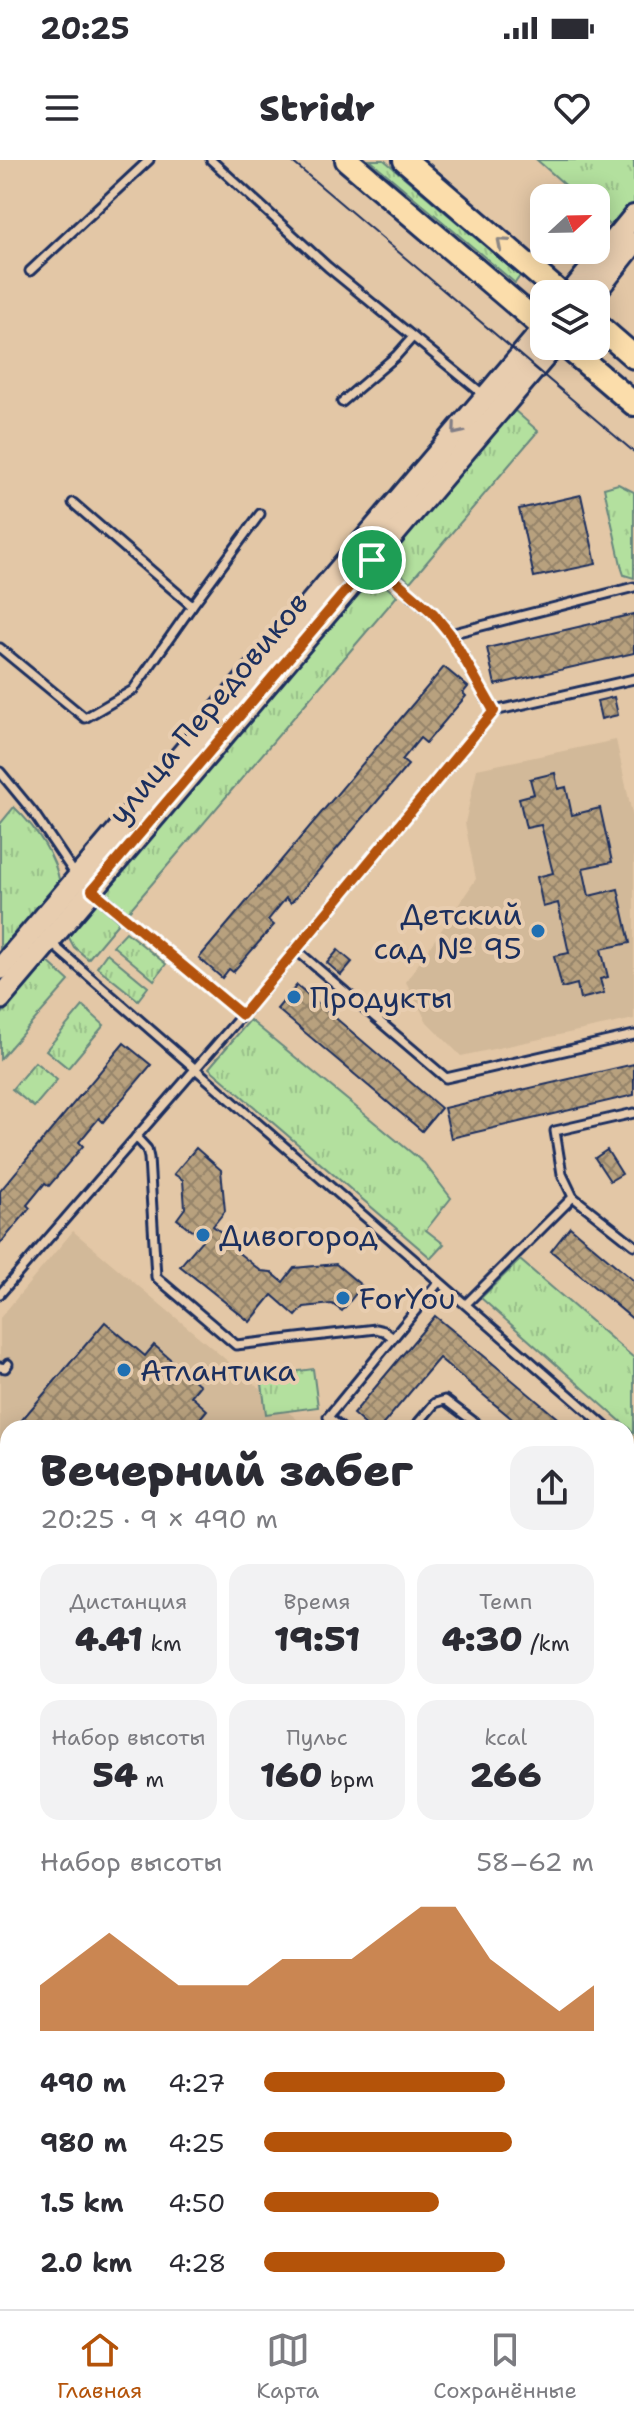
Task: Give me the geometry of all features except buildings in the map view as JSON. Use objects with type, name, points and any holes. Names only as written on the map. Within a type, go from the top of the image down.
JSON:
[{"type":"main road","points":[[347,160],[530,316]]},
{"type":"main road","points":[[405,160],[545,280]]},
{"type":"main road","points":[[610,336],[634,357]]},
{"type":"main road","points":[[582,360],[634,404]]},
{"type":"street","points":[[581,280],[634,216]]},
{"type":"street","points":[[605,280],[634,243]]},
{"type":"street","name":"улица Передовиков","points":[[365,554],[530,345]]},
{"type":"street","name":"улица Передовиков","points":[[0,999],[42,935],[85,884],[365,554],[541,360]]},
{"type":"street","name":"улица Передовиков","points":[[0,969],[42,935]]},
{"type":"lane","points":[[30,271],[149,160]]},
{"type":"lane","points":[[211,160],[328,267],[486,397]]},
{"type":"lane","points":[[342,402],[396,356],[412,338]]},
{"type":"lane","points":[[73,503],[192,606]]},
{"type":"lane","points":[[0,648],[85,718],[133,690],[260,514]]},
{"type":"lane","points":[[365,554],[433,613],[450,634],[494,711]]},
{"type":"lane","points":[[450,634],[634,587]]},
{"type":"lane","points":[[0,1294],[242,1015],[494,711],[634,679]]},
{"type":"lane","points":[[0,772],[85,884],[242,1015]]},
{"type":"lane","points":[[42,935],[598,1420]]},
{"type":"lane","points":[[295,949],[446,1078],[634,1035]]},
{"type":"lane","points":[[634,1113],[555,1131],[562,1174],[573,1197],[634,1245]]},
{"type":"lane","points":[[136,1137],[147,1149],[149,1158],[156,1277],[236,1345],[376,1329],[392,1337]]},
{"type":"lane","points":[[466,1304],[573,1197]]},
{"type":"lane","points":[[332,1420],[328,1417],[439,1282]]},
{"type":"lane","points":[[421,1420],[435,1403],[445,1400],[473,1420]]},
{"type":"shaded area","name":"Детский сад № 95","points":[[616,740],[634,823],[634,1019],[461,1056],[427,1022],[406,982],[476,879],[465,823],[477,769]]},
{"type":"shaded area","points":[[73,1231],[298,1420],[0,1420],[0,1318]]},
{"type":"green space","points":[[370,160],[384,160],[520,276],[515,283]]},
{"type":"green space","points":[[537,160],[634,160],[634,210],[616,231],[610,226],[610,184],[564,184]]},
{"type":"green space","points":[[514,410],[538,431],[410,582],[386,561]]},
{"type":"green space","points":[[618,484],[634,492],[634,578],[624,575],[622,569],[604,488]]},
{"type":"green space","points":[[373,575],[397,596],[128,912],[104,891]]},
{"type":"green space","points":[[14,807],[43,842],[60,883],[0,949],[0,824]]},
{"type":"green space","points":[[95,901],[119,922],[88,959],[74,947],[67,934]]},
{"type":"green space","points":[[126,932],[166,964],[154,980],[113,946]]},
{"type":"green space","points":[[107,953],[148,987],[138,1000],[97,967]]},
{"type":"green space","points":[[46,960],[69,981],[0,1059],[0,1016]]},
{"type":"green space","points":[[83,1006],[104,1025],[68,1068],[46,1050]]},
{"type":"green space","points":[[250,1020],[424,1163],[451,1198],[426,1230],[444,1244],[431,1258],[209,1068]]},
{"type":"green space","points":[[35,1062],[57,1080],[34,1107],[12,1089]]},
{"type":"green space","points":[[520,1260],[634,1358],[634,1420],[619,1420],[481,1298]]},
{"type":"green space","points":[[313,1369],[318,1407],[266,1414],[261,1376]]},
{"type":"tram line","points":[[290,160],[634,452]]},
{"type":"place","name":"Детский сад № 95","points":[[538,931]]},
{"type":"place","name":"Продукты","points":[[294,997]]},
{"type":"place","name":"Дивогород","points":[[203,1235]]},
{"type":"place","name":"ForYou","points":[[343,1298]]},
{"type":"place","name":"Атлантика","points":[[124,1370]]},
{"type":"route","points":[[372,560],[433,613],[450,634],[494,711],[242,1015],[92,890],[372,560]]}]
